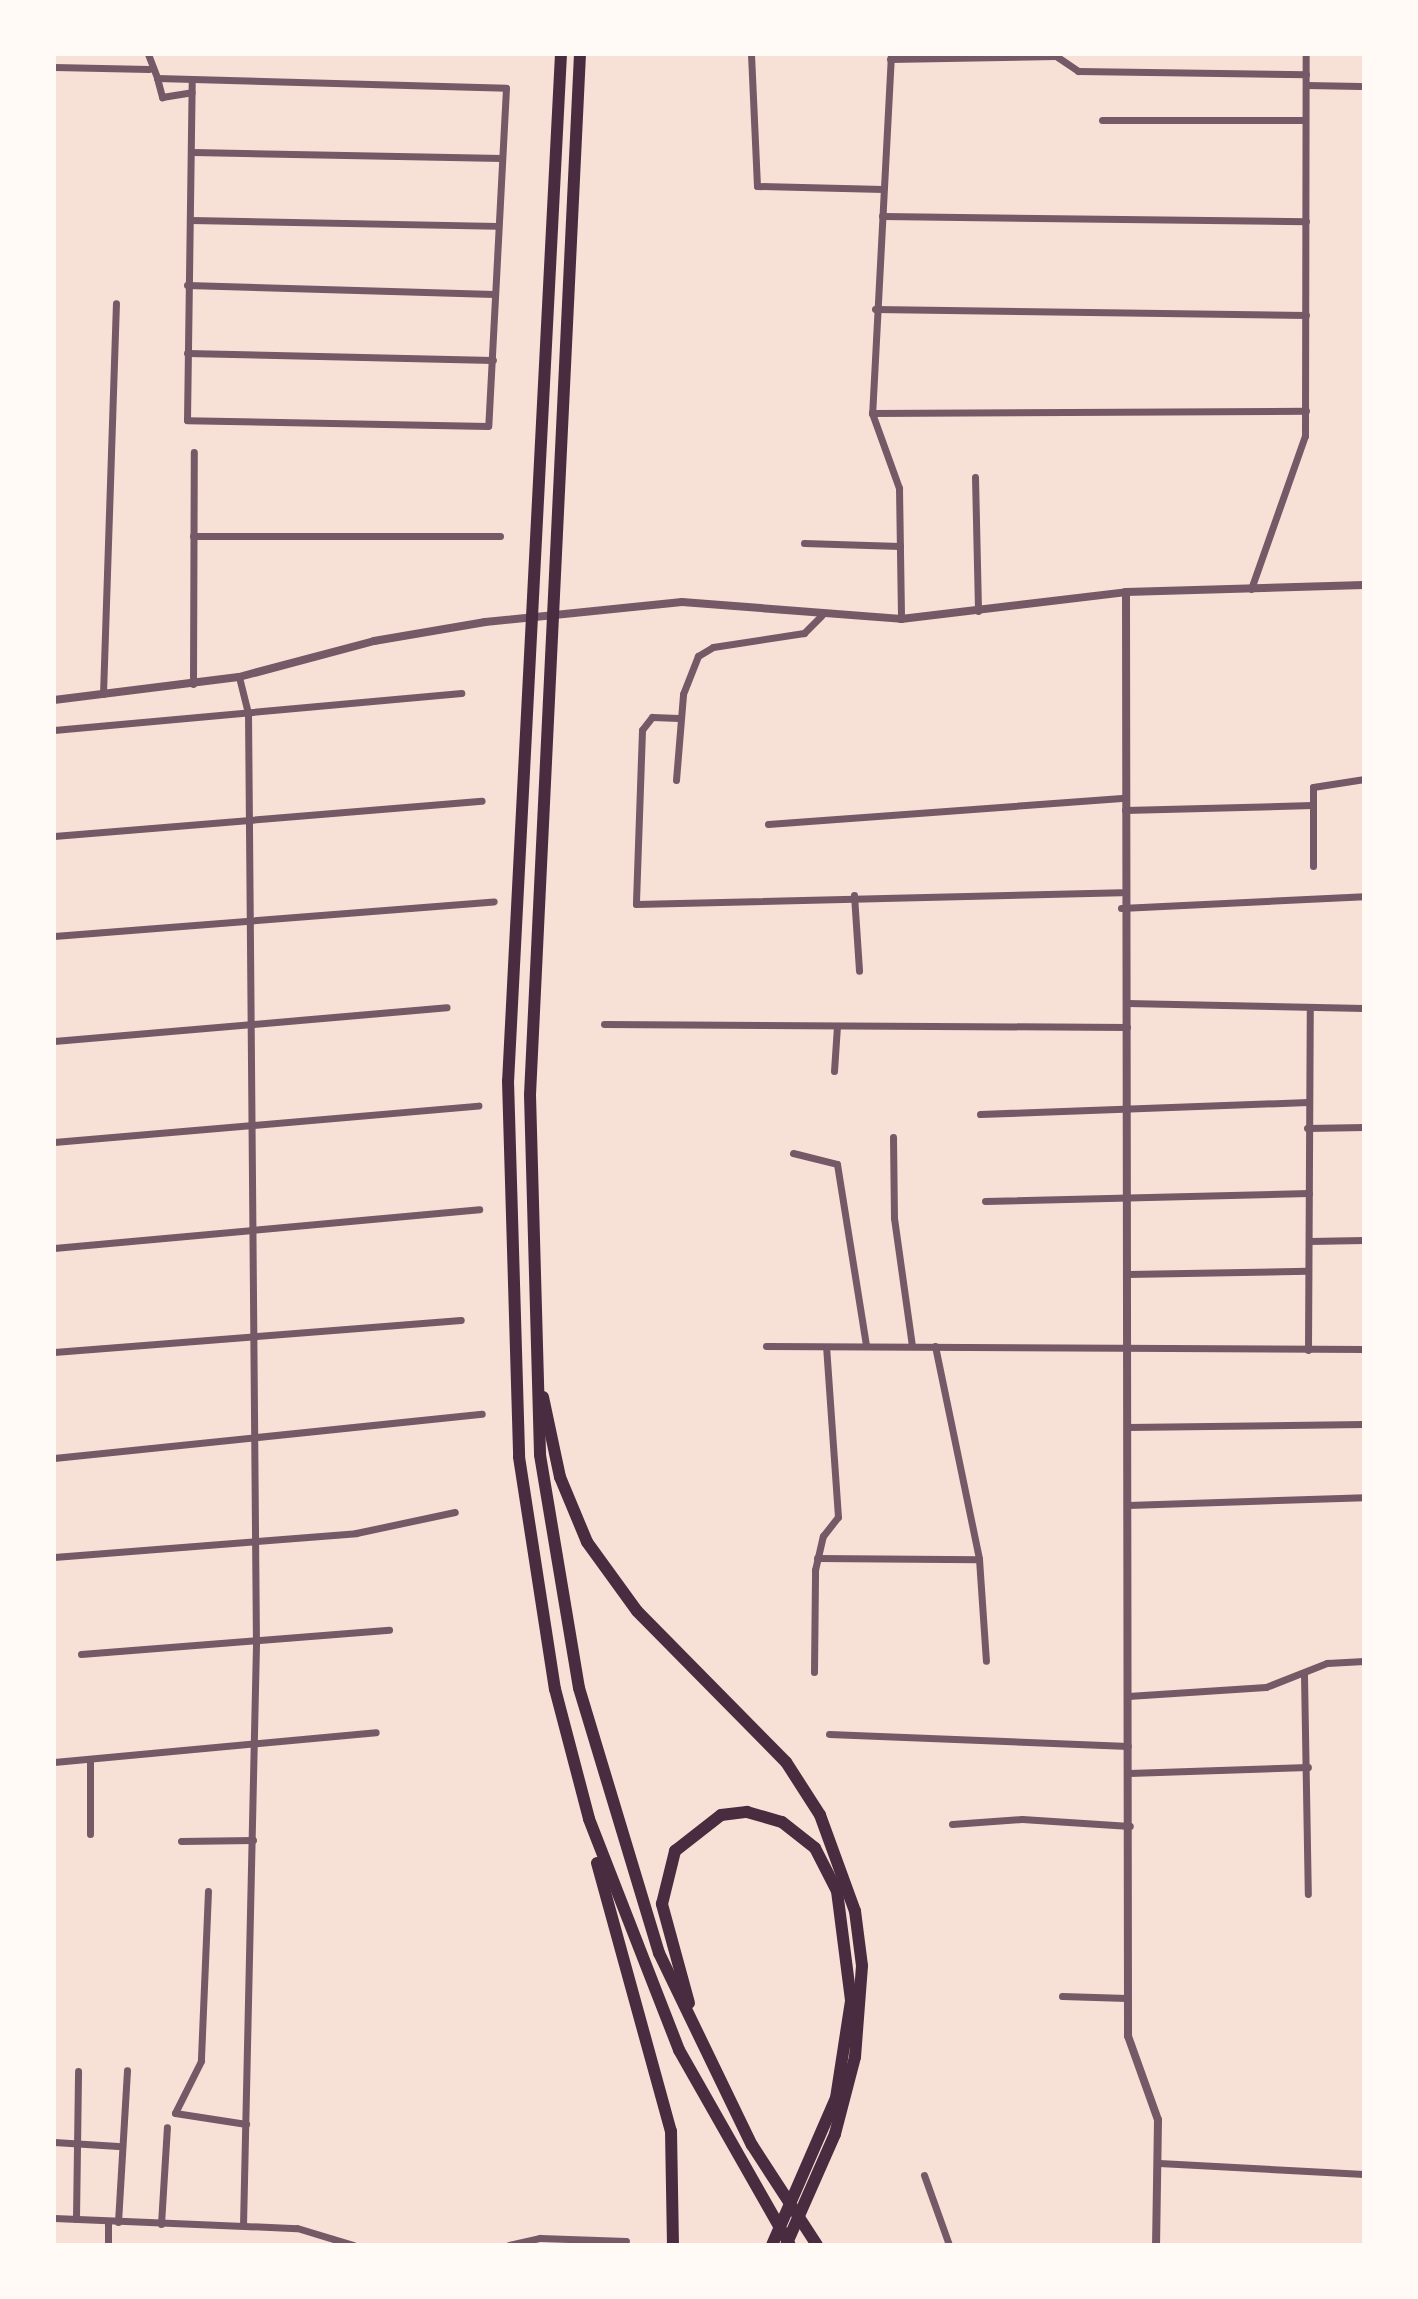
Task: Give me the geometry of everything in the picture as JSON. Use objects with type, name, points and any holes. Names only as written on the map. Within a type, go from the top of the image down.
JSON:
[{"type":"highway","points":[[561,54],[508,1081],[507,1231],[519,1457],[555,1689],[671,2131],[673,2245]]},
{"type":"highway","points":[[580,54],[530,1095],[533,1342],[540,1455],[579,1688],[624,1852],[707,2059],[817,2245]]},
{"type":"highway","points":[[533,1342],[560,1477],[587,1542],[637,1611],[766,1736],[814,1805],[842,1865],[860,1941],[862,2004],[845,2101],[788,2245]]},
{"type":"highway","points":[[707,2059],[665,1931],[665,1876],[688,1834],[721,1815],[766,1815],[815,1848],[846,1924],[847,2052],[818,2164],[772,2245]]},
{"type":"highway","points":[[589,1819],[679,2050],[788,2245]]},
{"type":"street","points":[[148,54],[149,69],[157,78],[162,97],[192,92]]},
{"type":"street","points":[[751,54],[757,186],[883,189]]},
{"type":"street","points":[[1251,589],[1302,448],[1306,411],[1306,54]]},
{"type":"street","points":[[901,619],[896,470],[875,437],[872,413],[890,56],[1056,56],[1078,71],[1306,74]]},
{"type":"street","points":[[54,67],[149,69]]},
{"type":"street","points":[[157,78],[504,86],[494,294],[493,414],[483,428],[187,420],[192,79]]},
{"type":"street","points":[[1306,85],[1360,86]]},
{"type":"street","points":[[1102,120],[1305,120]]},
{"type":"street","points":[[192,152],[502,158]]},
{"type":"street","points":[[882,216],[1306,221]]},
{"type":"street","points":[[191,220],[497,226]]},
{"type":"street","points":[[187,285],[494,294]]},
{"type":"street","points":[[103,694],[116,303]]},
{"type":"street","points":[[875,309],[1306,315]]},
{"type":"street","points":[[187,353],[493,360]]},
{"type":"street","points":[[872,413],[1306,411]]},
{"type":"street","points":[[193,684],[194,452]]},
{"type":"street","points":[[975,477],[978,611]]},
{"type":"street","points":[[193,536],[500,536]]},
{"type":"street","points":[[804,543],[900,546]]},
{"type":"street","points":[[54,700],[239,677],[374,641],[485,622],[706,600],[822,615],[901,619],[1126,592],[1364,585]]},
{"type":"street","points":[[1126,592],[1125,810],[1121,908],[1127,1003],[1125,1200],[1131,1826],[1127,1998],[1130,2056],[1154,2107],[1159,2163],[1156,2245]]},
{"type":"street","points":[[676,780],[679,718],[698,656],[713,647],[804,633],[822,615]]},
{"type":"street","points":[[239,677],[248,712],[251,1441],[256,1644],[243,2225]]},
{"type":"street","points":[[54,730],[461,693]]},
{"type":"street","points":[[679,718],[652,717],[642,730],[636,904],[854,895],[1121,892]]},
{"type":"street","points":[[1313,866],[1312,805],[1319,781],[1364,779]]},
{"type":"street","points":[[768,824],[1125,798]]},
{"type":"street","points":[[54,836],[482,801]]},
{"type":"street","points":[[1125,810],[1312,805]]},
{"type":"street","points":[[854,895],[859,971]]},
{"type":"street","points":[[1121,908],[1364,896]]},
{"type":"street","points":[[54,936],[250,923],[494,901]]},
{"type":"street","points":[[1127,1003],[1310,1010],[1364,1008]]},
{"type":"street","points":[[54,1041],[250,1027],[447,1007]]},
{"type":"street","points":[[1308,1350],[1310,1010]]},
{"type":"street","points":[[604,1024],[1127,1027]]},
{"type":"street","points":[[834,1071],[837,1026]]},
{"type":"street","points":[[980,1114],[1126,1112],[1308,1102]]},
{"type":"street","points":[[54,1142],[249,1128],[478,1106]]},
{"type":"street","points":[[1307,1128],[1364,1127]]},
{"type":"street","points":[[893,1137],[894,1218],[912,1346]]},
{"type":"street","points":[[793,1153],[837,1164],[866,1346]]},
{"type":"street","points":[[985,1201],[1125,1200],[1309,1193]]},
{"type":"street","points":[[54,1248],[479,1209]]},
{"type":"street","points":[[1309,1241],[1364,1240]]},
{"type":"street","points":[[1127,1274],[1307,1271]]},
{"type":"street","points":[[54,1352],[461,1320]]},
{"type":"street","points":[[766,1346],[1364,1349]]},
{"type":"street","points":[[935,1346],[979,1559],[986,1661]]},
{"type":"street","points":[[814,1672],[817,1558],[838,1517],[826,1347]]},
{"type":"street","points":[[54,1458],[251,1441],[482,1414]]},
{"type":"street","points":[[1127,1427],[1364,1424]]},
{"type":"street","points":[[1128,1505],[1364,1497]]},
{"type":"street","points":[[54,1557],[375,1531],[455,1512]]},
{"type":"street","points":[[817,1558],[979,1559]]},
{"type":"street","points":[[81,1654],[256,1644],[389,1630]]},
{"type":"street","points":[[1128,1696],[1266,1687],[1304,1675],[1327,1663],[1364,1661]]},
{"type":"street","points":[[1304,1675],[1308,1894]]},
{"type":"street","points":[[54,1762],[254,1747],[376,1732]]},
{"type":"street","points":[[829,1734],[1128,1746]]},
{"type":"street","points":[[90,1761],[90,1834]]},
{"type":"street","points":[[1129,1773],[1308,1767]]},
{"type":"street","points":[[952,1824],[1022,1819],[1131,1826]]},
{"type":"street","points":[[181,1841],[253,1840]]},
{"type":"street","points":[[208,1891],[201,2061],[175,2113],[246,2124]]},
{"type":"street","points":[[1062,1996],[1127,1998]]},
{"type":"street","points":[[118,2222],[118,2146],[127,2126],[127,2070]]},
{"type":"street","points":[[76,2219],[78,2071]]},
{"type":"street","points":[[161,2224],[167,2127]]},
{"type":"street","points":[[54,2142],[118,2146]]},
{"type":"street","points":[[1159,2163],[1364,2174]]},
{"type":"street","points":[[924,2175],[949,2245]]},
{"type":"street","points":[[54,2218],[243,2225],[320,2232],[353,2245]]},
{"type":"street","points":[[108,2222],[108,2245]]},
{"type":"street","points":[[509,2245],[540,2238],[626,2241]]}]
